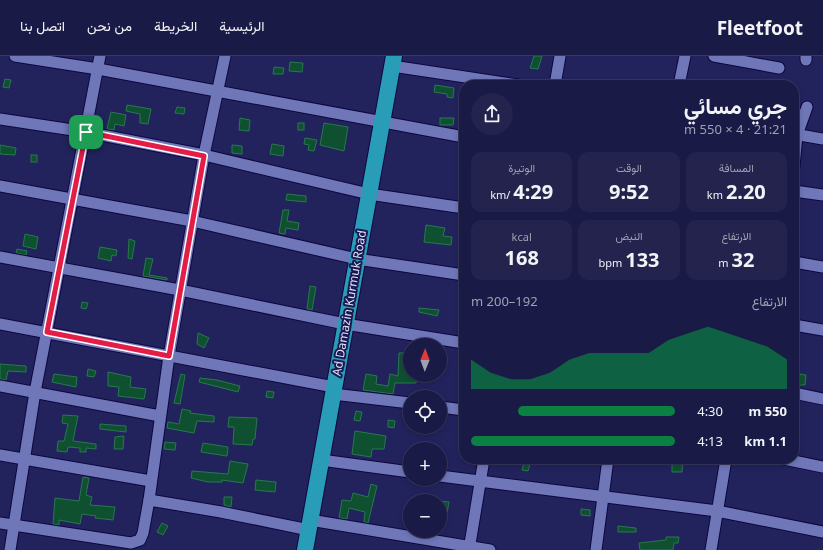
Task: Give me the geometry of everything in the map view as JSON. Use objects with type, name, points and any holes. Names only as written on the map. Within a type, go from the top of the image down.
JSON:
[{"type":"highway","name":"Ad Damazin Kurmuk Road","points":[[305,550],[393,61]]},
{"type":"street","points":[[15,56],[98,69],[459,136]]},
{"type":"street","points":[[10,550],[35,392],[74,199],[100,56]]},
{"type":"street","points":[[0,522],[131,543],[140,540],[149,500],[169,356],[192,221],[225,56]]},
{"type":"street","points":[[556,80],[560,56]]},
{"type":"street","points":[[680,80],[685,56]]},
{"type":"street","points":[[714,56],[779,68]]},
{"type":"street","points":[[393,61],[492,80]]},
{"type":"street","points":[[799,126],[807,107]]},
{"type":"street","points":[[0,119],[86,132],[204,156],[369,194],[459,207]]},
{"type":"street","points":[[799,136],[823,139]]},
{"type":"street","points":[[0,186],[192,221],[357,259],[459,275]]},
{"type":"street","points":[[799,192],[823,195]]},
{"type":"street","points":[[0,257],[180,290],[345,324],[459,342]]},
{"type":"street","points":[[799,263],[823,267]]},
{"type":"street","points":[[0,324],[169,356],[333,390],[403,402]]},
{"type":"street","points":[[799,326],[823,330]]},
{"type":"street","points":[[0,386],[160,416]]},
{"type":"street","points":[[799,394],[823,400]]},
{"type":"street","points":[[447,408],[459,409]]},
{"type":"street","points":[[0,455],[152,481]]},
{"type":"street","points":[[321,460],[403,471]]},
{"type":"street","points":[[799,462],[823,467]]},
{"type":"street","points":[[469,549],[483,464]]},
{"type":"street","points":[[596,550],[607,464]]},
{"type":"street","points":[[711,550],[725,464]]},
{"type":"street","points":[[447,477],[717,511],[823,532]]},
{"type":"street","points":[[149,500],[469,549],[490,550]]},
{"type":"building","points":[[534,56],[542,56],[538,69],[530,68]]},
{"type":"building","points":[[290,62],[303,63],[302,72],[289,71]]},
{"type":"building","points":[[274,67],[284,68],[283,74],[273,74]]},
{"type":"building","points":[[5,79],[11,80],[9,88],[3,87]]},
{"type":"building","points":[[435,85],[454,88],[453,98],[447,97],[447,94],[434,92]]},
{"type":"building","points":[[127,105],[151,109],[148,124],[140,123],[140,114],[126,111]]},
{"type":"building","points":[[177,107],[185,108],[184,114],[175,113]]},
{"type":"building","points":[[111,112],[126,115],[124,126],[115,124],[114,130],[107,129]]},
{"type":"building","points":[[240,118],[250,120],[249,131],[239,130]]},
{"type":"building","points":[[440,118],[454,118],[453,125],[440,125]]},
{"type":"building","points":[[298,123],[304,123],[304,130],[298,130]]},
{"type":"building","points":[[324,123],[348,127],[344,151],[320,145]]},
{"type":"building","points":[[305,138],[317,140],[314,151],[308,150],[309,145],[304,144]]},
{"type":"building","points":[[272,144],[284,146],[283,156],[270,154]]},
{"type":"building","points":[[0,145],[16,148],[15,155],[0,154]]},
{"type":"building","points":[[232,145],[242,146],[242,154],[232,153]]},
{"type":"building","points":[[31,155],[37,155],[37,162],[31,162]]},
{"type":"building","points":[[287,194],[306,196],[306,202],[286,200]]},
{"type":"building","points":[[283,210],[289,210],[287,221],[299,223],[298,230],[286,228],[285,234],[279,233]]},
{"type":"building","points":[[426,225],[445,228],[443,236],[452,237],[451,245],[424,242]]},
{"type":"building","points":[[25,234],[38,237],[36,249],[23,246]]},
{"type":"building","points":[[129,239],[135,241],[132,259],[128,258]]},
{"type":"building","points":[[100,247],[117,250],[116,256],[112,255],[111,261],[98,258]]},
{"type":"building","points":[[17,249],[27,251],[26,255],[16,253]]},
{"type":"building","points":[[146,258],[153,259],[149,275],[167,278],[167,280],[143,276]]},
{"type":"building","points":[[310,286],[316,287],[312,310],[307,309]]},
{"type":"building","points":[[82,302],[88,303],[86,309],[81,308]]},
{"type":"building","points":[[419,308],[439,310],[437,316],[419,312]]},
{"type":"building","points":[[198,333],[209,338],[204,348],[197,344]]},
{"type":"building","points":[[399,353],[403,353],[403,382],[416,383],[395,383],[393,394],[363,390],[366,374],[377,376],[376,384],[388,386],[390,374],[398,376]]},
{"type":"building","points":[[0,364],[26,366],[26,372],[8,371],[6,380],[0,379]]},
{"type":"building","points":[[88,369],[96,371],[94,377],[87,376]]},
{"type":"building","points":[[108,372],[131,377],[130,387],[146,389],[144,399],[118,396],[119,387],[108,386]]},
{"type":"building","points":[[54,374],[77,377],[76,387],[52,382]]},
{"type":"building","points":[[181,374],[185,375],[180,404],[174,403]]},
{"type":"building","points":[[800,374],[806,375],[805,385],[799,385]]},
{"type":"building","points":[[200,378],[217,380],[240,386],[238,392],[199,382]]},
{"type":"building","points":[[267,391],[274,392],[273,398],[266,397]]},
{"type":"building","points":[[182,409],[191,411],[190,413],[214,416],[214,422],[197,421],[194,433],[167,428],[168,422],[179,424]]},
{"type":"building","points":[[356,411],[362,412],[360,421],[354,420]]},
{"type":"building","points":[[63,415],[78,416],[73,441],[96,444],[96,449],[86,448],[86,452],[80,452],[80,448],[68,447],[67,452],[57,451],[58,441],[64,441],[68,424],[62,423]]},
{"type":"building","points":[[229,417],[257,418],[255,439],[253,439],[252,445],[233,444],[234,427],[228,427]]},
{"type":"building","points":[[388,420],[395,421],[394,428],[388,427]]},
{"type":"building","points":[[100,424],[126,426],[126,432],[100,429]]},
{"type":"building","points":[[355,431],[386,436],[384,449],[372,449],[371,457],[352,454]]},
{"type":"building","points":[[124,436],[123,449],[114,449],[115,437]]},
{"type":"building","points":[[165,442],[176,443],[175,450],[164,449]]},
{"type":"building","points":[[203,443],[228,447],[227,456],[201,452]]},
{"type":"building","points":[[230,461],[248,464],[243,483],[222,480],[222,482],[208,482],[191,478],[192,471],[228,474]]},
{"type":"building","points":[[524,464],[530,464],[528,471],[522,470]]},
{"type":"building","points":[[672,464],[683,464],[682,472],[672,472]]},
{"type":"building","points":[[83,477],[89,478],[86,495],[92,497],[90,505],[115,507],[113,520],[95,518],[96,516],[82,514],[80,524],[59,520],[59,525],[53,524],[55,498],[79,501]]},
{"type":"building","points":[[256,480],[276,482],[275,492],[255,490]]},
{"type":"building","points":[[371,484],[377,486],[368,523],[364,522],[365,512],[349,508],[347,519],[339,518],[342,500],[351,501],[353,493],[368,497]]},
{"type":"building","points":[[224,497],[232,497],[231,507],[224,505]]},
{"type":"building","points":[[447,502],[449,502],[447,513]]},
{"type":"building","points":[[581,509],[590,510],[590,516],[581,515]]},
{"type":"building","points":[[162,523],[168,526],[163,535],[157,532]]},
{"type":"building","points":[[618,526],[636,528],[636,532],[618,532]]},
{"type":"building","points":[[666,537],[679,537],[678,543],[674,543],[673,550],[640,550],[639,543],[666,540]]},
{"type":"route","points":[[86,132],[204,156],[169,356],[47,332],[86,132]]}]
